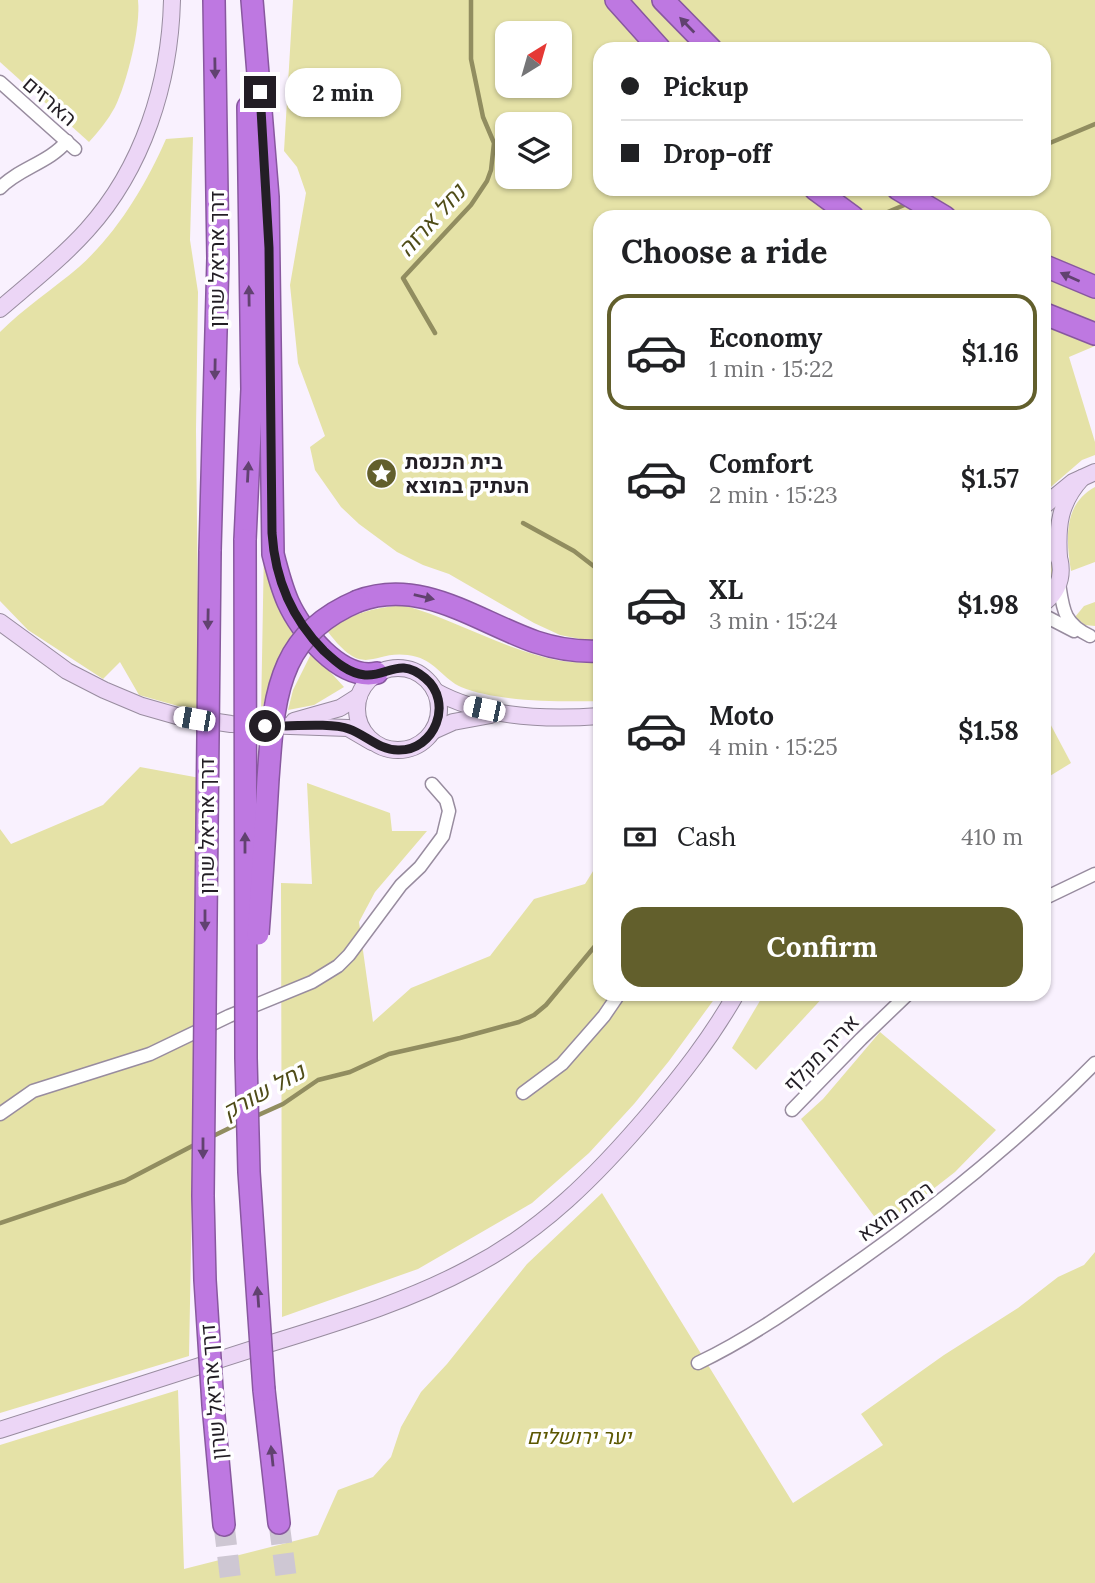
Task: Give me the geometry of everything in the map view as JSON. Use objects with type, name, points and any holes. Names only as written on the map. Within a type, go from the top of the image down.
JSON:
[{"type":"highway","name":"דרך אריאל שרון","points":[[214,0],[218,258],[210,551],[203,1196],[205,1280],[224,1525]]},
{"type":"highway","name":"דרך אריאל שרון","points":[[250,0],[248,237],[252,389],[245,541],[246,1058],[249,1172],[264,1390],[279,1523]]},
{"type":"highway","points":[[250,0],[268,197],[273,554],[276,571],[288,603],[316,643],[345,668],[363,675],[377,673]]},
{"type":"highway","points":[[616,0],[654,42]]},
{"type":"highway","points":[[663,0],[704,42]]},
{"type":"highway","points":[[824,196],[844,210]]},
{"type":"highway","points":[[910,196],[933,210]]},
{"type":"highway","points":[[1051,269],[1095,288]]},
{"type":"highway","points":[[1051,316],[1095,334]]},
{"type":"highway","points":[[246,1058],[261,901],[271,744],[280,685],[288,662],[314,627],[340,609],[358,601],[382,595],[415,595],[450,605],[538,643],[593,651]]},
{"type":"main road","points":[[0,309],[74,244],[106,206],[129,170],[143,144],[156,105],[168,48],[172,0]]},
{"type":"main road","points":[[1051,500],[1063,489],[1088,475]]},
{"type":"main road","points":[[1051,596],[1059,583],[1061,570],[1058,528],[1062,509],[1069,492],[1088,475]]},
{"type":"main road","points":[[1051,544],[1059,558]]},
{"type":"main road","points":[[0,622],[67,671],[123,698],[177,716],[265,726],[348,728],[384,748],[402,750],[420,744],[433,731],[453,722],[504,713]]},
{"type":"main road","points":[[265,726],[325,713],[351,702],[377,673],[395,668],[411,670],[423,676],[435,691],[463,704],[504,713],[551,717],[593,716]]},
{"type":"main road","points":[[433,731],[439,714],[435,691]]},
{"type":"main road","points":[[359,696],[359,724],[372,742]]},
{"type":"main road","points":[[0,1430],[345,1320],[405,1298],[471,1268],[539,1223],[573,1196],[605,1165],[681,1076],[717,1027],[732,1001]]},
{"type":"street","name":"הארזים","points":[[0,82],[71,145],[16,174],[0,188]]},
{"type":"street","points":[[1059,583],[1067,618],[1077,630],[1092,636]]},
{"type":"street","points":[[1051,619],[1075,632],[1092,636]]},
{"type":"street","points":[[0,1114],[33,1091],[150,1054],[229,1016],[312,982],[338,966],[443,836],[449,811],[446,800],[432,784]]},
{"type":"street","points":[[1051,895],[1095,874]]},
{"type":"street","points":[[523,1093],[562,1064],[614,1001]]},
{"type":"street","name":"אריה מקלף","points":[[792,1110],[901,1001]]},
{"type":"street","name":"רמת מוצא","points":[[698,1363],[763,1328],[924,1214],[1011,1143],[1095,1063]]},
{"type":"green space","points":[[0,0],[138,0],[135,39],[120,96],[112,112],[89,142],[0,62]]},
{"type":"green space","points":[[293,0],[1095,0],[1095,346],[1069,357],[1095,442],[1095,455],[1082,460],[1051,487],[1051,210],[593,210],[593,642],[560,635],[449,574],[397,552],[341,507],[315,470],[310,447],[325,436],[298,363],[290,285],[306,193],[297,167],[284,151]]},
{"type":"green space","points":[[193,137],[190,240],[198,292],[196,430],[199,708],[178,706],[139,695],[120,662],[103,679],[28,630],[0,601],[0,332],[79,267],[106,239],[140,191],[166,139]]},
{"type":"green space","points":[[1095,487],[1095,562],[1071,571],[1068,535],[1072,513],[1077,503]]},
{"type":"green space","points":[[264,548],[274,595],[296,638],[274,674],[261,714]]},
{"type":"green space","points":[[1095,602],[1095,626],[1085,625],[1075,617],[1084,606]]},
{"type":"green space","points":[[403,605],[521,650],[567,662],[593,663],[593,701],[530,700],[476,692],[455,684],[417,657],[390,655],[362,660],[352,656],[341,648],[328,632],[363,612]]},
{"type":"green space","points":[[312,652],[344,687],[314,705],[288,710],[293,690]]},
{"type":"green space","points":[[1051,725],[1071,763],[1051,775]]},
{"type":"green space","points":[[140,767],[200,778],[189,1356],[0,1413],[0,829],[11,844],[103,805]]},
{"type":"green space","points":[[307,783],[390,813],[392,831],[427,831],[375,892],[359,922],[373,1022],[411,988],[490,956],[534,899],[585,884],[593,871],[593,1001],[713,1001],[634,1104],[589,1153],[532,1203],[418,1269],[282,1317],[281,883],[312,884]]},
{"type":"green space","points":[[760,1001],[820,1001],[756,1070],[732,1048]]},
{"type":"green space","points":[[880,1032],[996,1130],[955,1172],[883,1228],[801,1119],[823,1099]]},
{"type":"green space","name":"יער ירושלים","points":[[602,1193],[793,1503],[883,1445],[861,1414],[944,1355],[1018,1308],[1058,1277],[1084,1265],[1095,1252],[1095,1583],[0,1583],[0,1445],[178,1390],[184,1569],[318,1535],[338,1490],[373,1477],[391,1457],[401,1427],[421,1392],[447,1364],[527,1264]]},
{"type":"waterway","name":"נחל ארזה","points":[[435,333],[403,278],[471,205],[487,181],[494,143],[483,117],[471,59],[471,0]]},
{"type":"waterway","name":"נחל שורק","points":[[1051,142],[1095,124]]},
{"type":"waterway","name":"נחל שורק","points":[[892,210],[909,203]]},
{"type":"waterway","points":[[523,523],[574,551],[593,566]]},
{"type":"waterway","name":"נחל שורק","points":[[254,1117],[283,1104],[318,1080],[350,1072],[389,1054],[460,1038],[519,1022],[534,1015],[546,1005],[593,948]]},
{"type":"waterway","name":"נחל שורק","points":[[209,1138],[242,1122]]},
{"type":"waterway","name":"נחל שורק","points":[[0,1223],[125,1181],[198,1143]]},
{"type":"tunnel","points":[[279,1523],[287,1583]]},
{"type":"tunnel","points":[[224,1525],[231,1583]]},
{"type":"place","name":"בית הכנסת העתיק במוצא","points":[[382,473]]},
{"type":"route","points":[[260,92],[268,197],[272,533],[276,571],[297,618],[316,643],[336,662],[363,675],[395,668],[405,668],[418,673],[438,696],[439,708],[436,726],[430,736],[415,747],[402,750],[384,748],[348,728],[265,726]]}]
